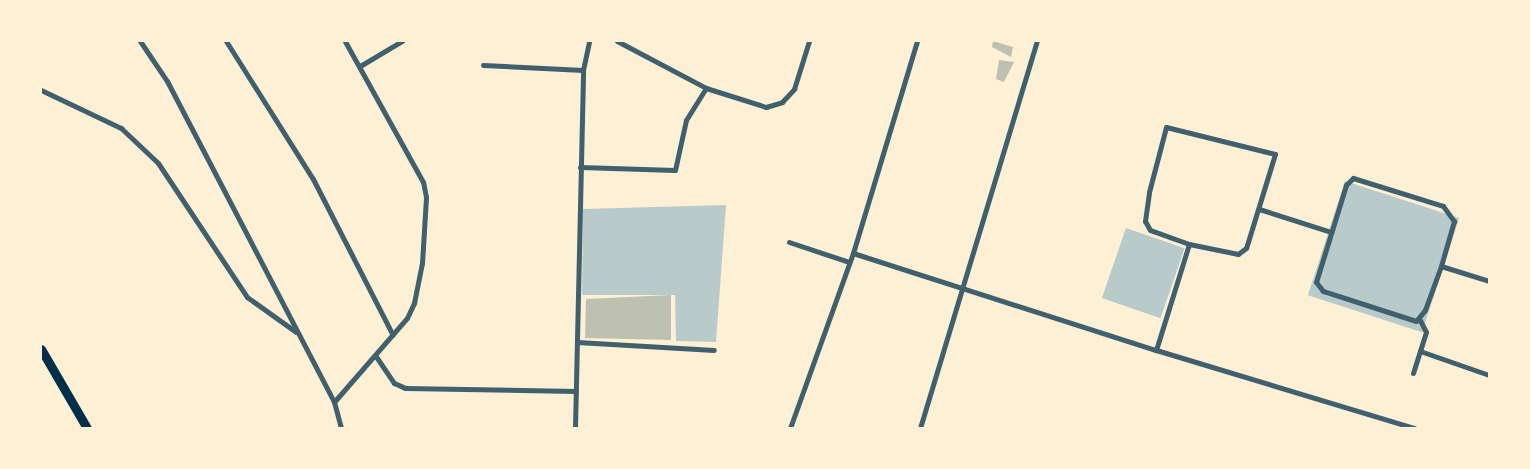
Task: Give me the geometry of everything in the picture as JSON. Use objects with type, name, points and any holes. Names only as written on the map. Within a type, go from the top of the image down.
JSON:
[{"type":"highway","points":[[41,349],[87,428]]},
{"type":"street","points":[[140,41],[167,82],[334,402],[341,428]]},
{"type":"street","points":[[226,41],[313,179],[392,335]]},
{"type":"street","points":[[334,402],[407,318],[414,303],[422,264],[426,197],[423,182],[345,41]]},
{"type":"street","points":[[360,66],[402,41]]},
{"type":"street","points":[[575,428],[582,70],[589,41]]},
{"type":"street","points":[[617,41],[706,88],[766,107],[782,102],[794,89],[808,41]]},
{"type":"street","points":[[790,428],[853,253],[917,41]]},
{"type":"street","points":[[927,428],[920,427],[1037,41]]},
{"type":"street","points":[[484,65],[582,70]]},
{"type":"street","points":[[580,167],[675,170],[686,120],[706,88]]},
{"type":"street","points":[[41,90],[121,128],[158,163],[247,297],[298,334]]},
{"type":"street","points":[[1166,127],[1275,154],[1259,209],[1246,248],[1238,254],[1190,244],[1150,230],[1145,221],[1148,192],[1166,127]]},
{"type":"street","points":[[1413,373],[1426,329],[1420,320],[1323,291],[1318,286],[1331,232],[1350,179],[1381,185],[1442,206],[1450,212],[1454,221],[1442,266],[1420,320]]},
{"type":"street","points":[[1259,209],[1331,232]]},
{"type":"street","points":[[789,242],[849,262]]},
{"type":"street","points":[[1156,350],[1190,244]]},
{"type":"street","points":[[853,253],[1156,350],[1415,428]]},
{"type":"street","points":[[1442,266],[1489,281]]},
{"type":"street","points":[[577,342],[714,350]]},
{"type":"street","points":[[1420,351],[1489,376]]},
{"type":"street","points":[[375,355],[394,383],[405,388],[576,391]]},
{"type":"shaded area","points":[[1345,181],[1459,218],[1422,332],[1308,295]]},
{"type":"shaded area","points":[[726,205],[716,342],[676,341],[675,295],[582,295],[583,209]]},
{"type":"shaded area","points":[[1126,228],[1185,248],[1161,318],[1102,298]]},
{"type":"building","points":[[993,41],[1013,47],[1011,57],[992,47]]},
{"type":"building","points":[[999,60],[1014,62],[1004,82],[996,79]]},
{"type":"building","points":[[671,295],[671,340],[585,338],[586,299]]}]
